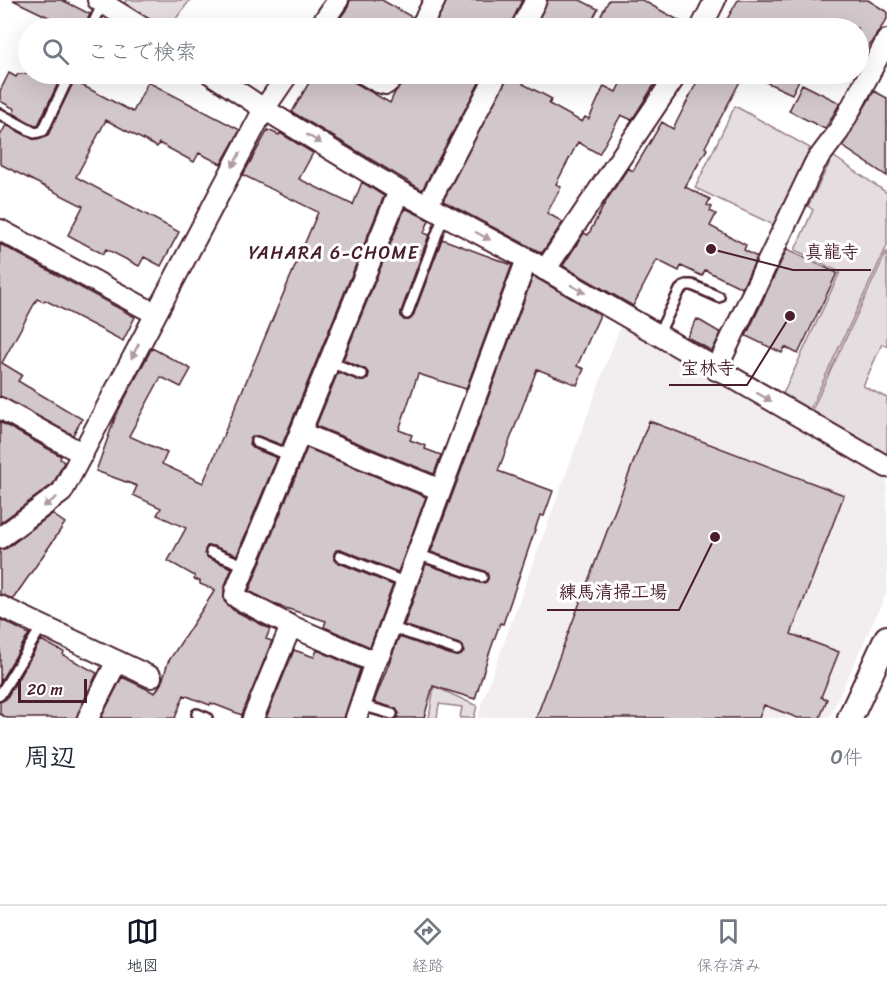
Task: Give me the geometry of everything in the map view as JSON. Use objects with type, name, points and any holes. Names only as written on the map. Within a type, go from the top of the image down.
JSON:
[{"type":"street","points":[[326,18],[338,0]]},
{"type":"street","points":[[425,18],[435,0]]},
{"type":"street","points":[[526,18],[536,0]]},
{"type":"street","points":[[705,18],[715,0]]},
{"type":"street","points":[[101,2],[127,18]]},
{"type":"street","points":[[869,74],[887,40]]},
{"type":"street","points":[[225,84],[399,191],[527,260],[887,467]]},
{"type":"street","points":[[0,538],[62,492],[154,313],[264,109],[281,84]]},
{"type":"street","points":[[435,210],[492,84]]},
{"type":"street","points":[[544,270],[670,84]]},
{"type":"street","points":[[716,370],[815,163],[839,131],[864,84]]},
{"type":"street","points":[[375,662],[291,626],[236,596],[246,566],[399,191]]},
{"type":"street","points":[[0,230],[154,313]]},
{"type":"street","points":[[359,711],[375,662],[527,260]]},
{"type":"street","points":[[0,408],[83,454]]},
{"type":"street","points":[[301,433],[441,490]]},
{"type":"street","points":[[0,606],[151,677]]},
{"type":"street","points":[[253,718],[291,626]]},
{"type":"street","points":[[850,718],[887,638]]},
{"type":"street","points":[[88,718],[117,661]]},
{"type":"lane","points":[[95,18],[101,2]]},
{"type":"lane","points":[[0,114],[35,133],[43,131],[65,84]]},
{"type":"lane","points":[[407,314],[435,210]]},
{"type":"lane","points":[[658,335],[680,290],[686,285],[692,285],[719,297]]},
{"type":"lane","points":[[330,362],[362,375]]},
{"type":"lane","points":[[256,442],[291,456]]},
{"type":"lane","points":[[211,552],[246,566]]},
{"type":"lane","points":[[417,554],[482,577]]},
{"type":"lane","points":[[340,556],[406,583]]},
{"type":"lane","points":[[0,695],[42,626]]},
{"type":"lane","points":[[390,627],[457,650]]},
{"type":"lane","points":[[359,711],[392,714]]},
{"type":"shaded area","points":[[126,0],[190,0],[176,18],[145,18],[124,5]]},
{"type":"shaded area","points":[[735,106],[810,148],[774,225],[695,188]]},
{"type":"shaded area","points":[[833,156],[887,193],[887,246],[809,411],[782,396],[840,272],[795,250],[813,210],[808,206]]},
{"type":"shaded area","points":[[887,251],[887,346],[882,344],[863,386],[887,398],[887,455],[811,412]]},
{"type":"shaded area","points":[[621,324],[887,477],[887,592],[829,718],[478,718]]},
{"type":"shaded area","points":[[434,686],[477,706],[474,718],[460,718],[462,707],[439,704],[437,718],[429,718]]},
{"type":"building","points":[[13,0],[62,0],[90,14],[88,18],[50,18]]},
{"type":"building","points":[[350,0],[382,0],[412,17],[340,18]]},
{"type":"building","points":[[447,0],[522,0],[514,18],[438,18]]},
{"type":"building","points":[[548,0],[580,0],[598,9],[593,18],[539,18]]},
{"type":"building","points":[[609,0],[642,0],[675,18],[607,18],[601,15]]},
{"type":"building","points":[[738,0],[868,0],[887,12],[887,19],[869,46],[869,18],[728,18]]},
{"type":"building","points":[[9,73],[16,77],[18,74],[18,84],[58,84],[36,126],[13,113],[15,109],[0,101],[0,91]]},
{"type":"building","points":[[73,84],[80,84],[133,112],[147,84],[152,84],[240,130],[221,164],[199,153],[194,162],[159,143],[157,147],[106,120],[76,177],[179,232],[161,266],[144,257],[139,266],[106,249],[103,254],[68,235],[83,206],[0,164],[0,136],[6,125],[33,139],[47,136]]},
{"type":"building","points":[[308,84],[357,84],[390,103],[395,92],[402,84],[478,84],[422,190],[292,112]]},
{"type":"building","points":[[504,84],[523,84],[552,99],[549,104],[582,122],[585,117],[589,119],[604,86],[616,92],[620,84],[655,84],[632,120],[621,115],[599,154],[578,142],[556,184],[561,187],[547,213],[563,222],[542,253],[443,201]]},
{"type":"building","points":[[696,84],[739,84],[705,147],[707,149],[685,187],[710,199],[707,205],[712,207],[710,211],[716,214],[710,226],[746,245],[744,250],[757,257],[742,288],[705,270],[702,276],[681,266],[679,271],[657,260],[633,306],[563,266],[584,233],[588,235],[628,168],[633,171],[662,122],[673,129]]},
{"type":"building","points":[[770,84],[797,84],[792,94]]},
{"type":"building","points":[[802,84],[840,103],[825,129],[789,111]]},
{"type":"building","points":[[874,91],[887,98],[887,176],[842,146]]},
{"type":"building","points":[[268,130],[279,135],[280,133],[313,153],[299,179],[353,205],[362,182],[384,196],[282,445],[258,436],[250,439],[249,444],[253,448],[277,458],[237,555],[213,546],[207,546],[205,550],[208,558],[232,568],[224,588],[224,601],[233,610],[270,629],[266,639],[272,641],[242,715],[184,695],[175,718],[101,718],[122,677],[155,693],[162,682],[168,662],[215,590],[200,584],[200,581],[194,579],[195,576],[168,561],[186,528],[157,515],[161,508],[133,495],[137,486],[96,471],[116,415],[152,348],[191,369],[181,387],[161,377],[129,436],[167,453],[162,464],[203,483],[318,212],[243,175]]},
{"type":"building","points":[[405,208],[429,220],[424,233],[429,235],[401,312],[404,320],[409,320],[413,316],[442,239],[512,265],[466,389],[418,374],[399,430],[412,435],[410,440],[426,446],[425,449],[441,455],[434,474],[316,426],[338,372],[360,381],[368,378],[369,374],[365,369],[343,360]]},
{"type":"building","points":[[0,244],[135,317],[123,341],[45,300],[44,302],[37,299],[2,363],[22,375],[18,381],[82,419],[73,435],[0,396]]},
{"type":"building","points":[[787,249],[837,273],[798,354],[785,347],[782,353],[746,336]]},
{"type":"building","points":[[533,276],[600,315],[577,366],[584,369],[577,385],[537,369],[498,471],[553,491],[544,516],[540,515],[475,699],[433,686],[424,718],[397,718],[399,713],[396,709],[374,702],[399,637],[455,656],[464,652],[459,644],[404,625],[426,564],[480,583],[488,579],[484,571],[431,552]]},
{"type":"building","points":[[697,319],[721,333],[712,351],[687,337]]},
{"type":"building","points":[[649,421],[844,495],[791,634],[839,652],[821,697],[827,699],[820,718],[798,718],[764,705],[759,718],[536,718]]},
{"type":"building","points":[[0,422],[61,456],[60,459],[64,462],[53,484],[0,523]]},
{"type":"building","points":[[307,448],[426,497],[398,572],[343,550],[336,550],[334,554],[334,560],[337,562],[393,585],[370,647],[324,627],[326,621],[279,606],[249,591]]},
{"type":"building","points":[[52,514],[65,523],[13,599],[0,594],[0,550],[7,548]]},
{"type":"building","points":[[0,619],[29,634],[0,682]]},
{"type":"building","points":[[41,640],[97,673],[76,718],[7,718],[0,714],[0,702],[6,699]]},
{"type":"building","points":[[294,650],[314,657],[317,650],[360,669],[344,718],[266,718]]},
{"type":"place","name":"真龍寺","points":[[711,249]]},
{"type":"place","name":"宝林寺","points":[[790,316]]},
{"type":"place","name":"練馬清掃工場","points":[[715,537]]},
{"type":"district","name":"YAHARA 6-CHOME","points":[[334,253]]}]
